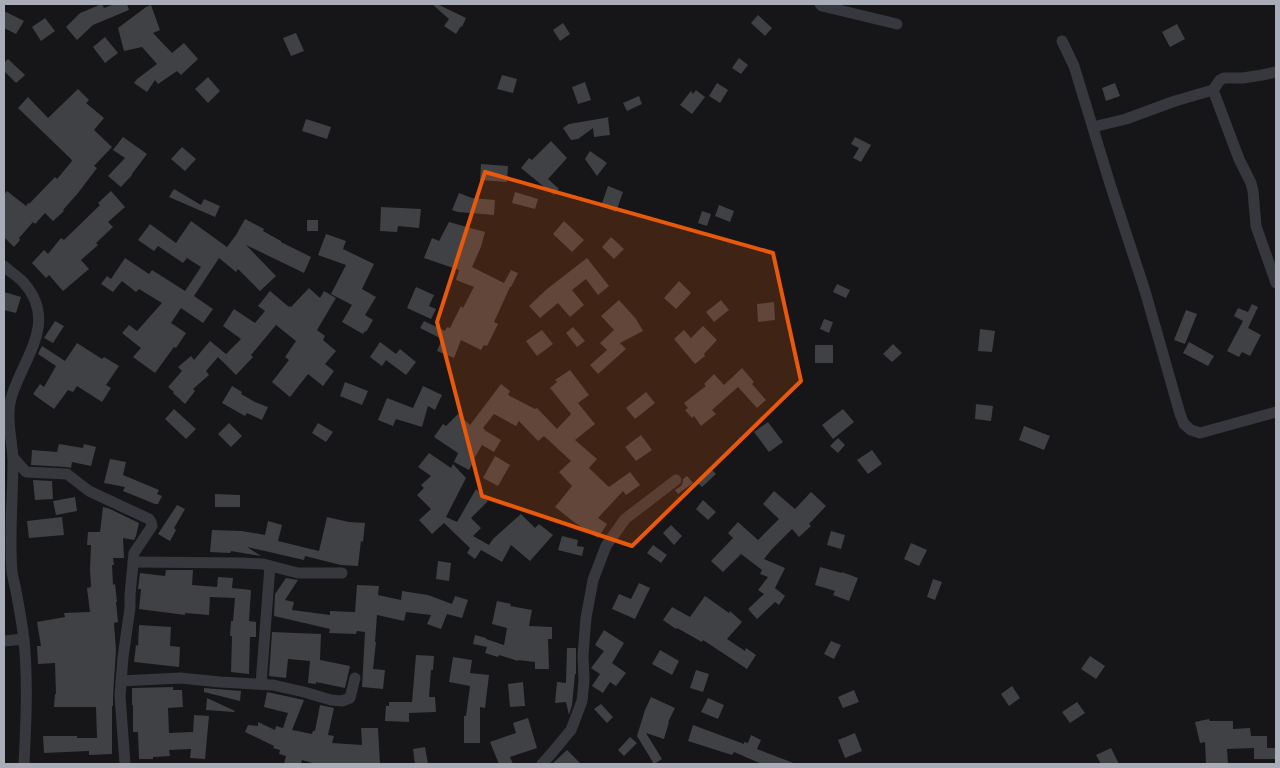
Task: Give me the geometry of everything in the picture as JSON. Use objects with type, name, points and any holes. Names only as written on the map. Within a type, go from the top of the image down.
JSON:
[{"type":"street","points":[[820,4],[897,24]]},
{"type":"street","points":[[1062,40],[1074,66],[1145,291],[1184,424],[1191,430],[1200,432],[1276,412]]},
{"type":"street","points":[[1093,127],[1126,119],[1175,101],[1213,90],[1220,80],[1224,78],[1243,78],[1276,72]]},
{"type":"street","points":[[1213,90],[1239,160],[1251,182],[1256,226],[1276,283]]},
{"type":"street","points":[[4,266],[24,283],[34,298],[39,313],[38,329],[31,353],[12,395],[9,409],[13,457],[11,514],[12,574],[24,638],[27,687],[24,764]]},
{"type":"street","points":[[13,457],[26,472],[67,474],[89,491],[150,519],[152,522],[152,526],[134,553],[120,696],[125,764]]},
{"type":"street","points":[[542,764],[571,730],[582,701],[586,618],[594,580],[606,546],[625,519],[676,480]]},
{"type":"street","points":[[133,562],[241,562],[263,564],[298,573],[342,573]]},
{"type":"street","points":[[261,684],[270,566]]},
{"type":"street","points":[[4,641],[24,638]]},
{"type":"street","points":[[121,681],[180,678],[273,685],[331,700],[342,701],[350,698],[355,678]]},
{"type":"highlighted area","points":[[485,172],[773,253],[801,381],[632,546],[482,496],[437,322]]},
{"type":"building","points":[[102,4],[104,8],[115,4],[127,4],[129,10],[93,25],[77,40],[66,27],[80,13]]},
{"type":"building","points":[[432,4],[437,4],[466,18],[456,34],[444,26],[449,19]]},
{"type":"building","points":[[151,5],[160,30],[153,33],[172,53],[184,43],[198,59],[181,75],[177,71],[158,84],[155,80],[147,92],[134,83],[157,64],[142,47],[124,51],[118,28]]},
{"type":"building","points":[[4,11],[24,21],[16,34],[4,28]]},
{"type":"building","points":[[758,15],[772,28],[765,36],[751,23]]},
{"type":"building","points":[[45,18],[55,31],[41,41],[32,27]]},
{"type":"building","points":[[563,23],[570,34],[560,41],[553,30]]},
{"type":"building","points":[[1177,24],[1185,39],[1170,47],[1162,32]]},
{"type":"building","points":[[296,33],[304,51],[291,56],[283,38]]},
{"type":"building","points":[[105,37],[118,53],[105,63],[93,47]]},
{"type":"building","points":[[739,58],[748,65],[741,74],[732,68]]},
{"type":"building","points":[[8,59],[25,75],[16,83],[4,71],[4,63]]},
{"type":"building","points":[[502,75],[517,79],[513,93],[497,89]]},
{"type":"building","points":[[208,77],[220,91],[208,103],[195,89]]},
{"type":"building","points":[[585,82],[591,100],[578,104],[572,87]]},
{"type":"building","points":[[717,83],[728,90],[720,103],[709,96]]},
{"type":"building","points":[[1115,83],[1120,96],[1106,101],[1102,88]]},
{"type":"building","points":[[78,89],[89,100],[86,103],[104,118],[94,130],[112,147],[94,166],[97,168],[64,211],[53,221],[45,213],[35,224],[33,222],[14,247],[4,237],[4,195],[7,191],[26,206],[55,177],[57,179],[72,161],[18,108],[28,97],[48,118]]},
{"type":"building","points":[[696,90],[705,97],[692,114],[680,105],[691,91],[693,94]]},
{"type":"building","points":[[639,96],[642,104],[627,111],[623,103]]},
{"type":"building","points":[[610,117],[608,118],[610,135],[594,137],[593,128],[578,139],[571,140],[563,128],[569,124]]},
{"type":"building","points":[[306,119],[331,127],[327,139],[302,131]]},
{"type":"building","points":[[123,137],[147,154],[121,187],[108,176],[125,158],[113,150]]},
{"type":"building","points":[[855,137],[871,145],[861,162],[853,158],[859,148],[851,144]]},
{"type":"building","points":[[551,141],[567,158],[548,179],[559,189],[554,195],[521,168],[529,158],[532,160]]},
{"type":"building","points":[[182,147],[196,159],[185,171],[171,159]]},
{"type":"building","points":[[590,151],[607,163],[597,176],[585,159]]},
{"type":"building","points":[[481,164],[508,166],[507,182],[480,180]]},
{"type":"building","points":[[608,186],[623,192],[616,212],[601,206]]},
{"type":"building","points":[[174,189],[201,205],[204,199],[220,206],[215,217],[169,197]]},
{"type":"building","points":[[111,191],[125,207],[108,222],[113,227],[96,243],[98,245],[81,260],[89,269],[63,291],[49,275],[46,278],[32,263],[44,250],[48,254],[61,238],[64,240],[100,205],[98,203]]},
{"type":"building","points":[[515,192],[538,199],[535,209],[512,203]]},
{"type":"building","points":[[459,193],[472,198],[495,200],[494,215],[452,210]]},
{"type":"building","points":[[719,205],[734,211],[730,222],[715,216]]},
{"type":"building","points":[[381,207],[421,209],[419,228],[398,226],[397,232],[380,231]]},
{"type":"building","points":[[702,211],[711,214],[707,226],[698,223]]},
{"type":"building","points":[[245,219],[264,229],[263,231],[281,242],[311,257],[304,273],[246,245],[276,276],[260,291],[238,269],[236,272],[219,258],[194,296],[213,309],[203,323],[181,308],[171,323],[186,333],[155,373],[133,357],[141,348],[122,333],[129,325],[137,331],[162,303],[139,289],[136,292],[122,281],[113,292],[101,284],[107,276],[111,279],[125,258],[149,274],[152,270],[185,291],[201,267],[187,258],[183,263],[158,246],[154,251],[138,240],[150,224],[176,243],[191,221],[227,247]]},
{"type":"building","points":[[307,220],[318,220],[318,231],[307,231]]},
{"type":"building","points":[[564,221],[584,240],[572,252],[553,234]]},
{"type":"building","points":[[449,222],[485,232],[472,267],[504,283],[511,270],[518,273],[494,322],[498,324],[487,346],[484,345],[481,350],[461,340],[454,358],[437,351],[442,339],[420,328],[424,321],[445,331],[447,327],[450,328],[461,306],[463,308],[474,287],[456,280],[459,270],[424,258],[432,238],[439,241]]},
{"type":"building","points":[[326,234],[346,241],[343,249],[374,264],[362,289],[376,297],[365,315],[373,320],[363,334],[342,322],[352,305],[331,294],[346,265],[318,255]]},
{"type":"building","points":[[611,237],[624,249],[614,259],[602,247]]},
{"type":"building","points":[[587,258],[609,286],[598,295],[586,279],[572,290],[584,305],[570,317],[558,303],[540,318],[529,306],[547,289]]},
{"type":"building","points":[[679,281],[691,293],[676,309],[664,298]]},
{"type":"building","points":[[837,284],[850,290],[846,298],[833,292]]},
{"type":"building","points":[[416,287],[434,295],[429,306],[436,309],[431,319],[407,308]]},
{"type":"building","points":[[309,288],[320,298],[324,291],[336,298],[317,330],[325,336],[323,340],[336,351],[325,364],[334,371],[323,386],[308,374],[290,397],[272,382],[289,360],[285,357],[296,341],[276,325],[251,355],[253,357],[236,375],[218,357],[206,371],[209,375],[193,389],[195,391],[185,404],[168,387],[182,371],[178,367],[191,356],[194,360],[210,341],[226,354],[241,339],[223,326],[234,309],[255,323],[265,311],[258,306],[270,291],[291,307]]},
{"type":"building","points":[[4,292],[21,297],[16,313],[4,310]]},
{"type":"building","points":[[619,300],[636,319],[643,331],[620,343],[626,349],[598,374],[590,365],[607,350],[600,343],[614,330],[601,316]]},
{"type":"building","points":[[721,300],[729,310],[714,322],[706,312]]},
{"type":"building","points":[[774,302],[775,320],[758,322],[757,304]]},
{"type":"building","points":[[1252,304],[1258,307],[1248,328],[1261,335],[1250,356],[1242,352],[1239,357],[1227,351],[1243,321],[1234,316],[1238,308],[1248,312]]},
{"type":"building","points":[[1186,310],[1197,314],[1185,344],[1174,340]]},
{"type":"building","points":[[824,319],[833,322],[829,333],[820,329]]},
{"type":"building","points":[[55,321],[64,326],[53,343],[44,338]]},
{"type":"building","points":[[703,326],[717,340],[704,354],[705,356],[695,364],[674,339],[684,330],[691,338]]},
{"type":"building","points":[[573,327],[585,341],[577,347],[566,333]]},
{"type":"building","points":[[980,329],[995,331],[992,352],[978,351]]},
{"type":"building","points":[[542,330],[553,344],[537,356],[526,341]]},
{"type":"building","points":[[380,342],[396,354],[400,349],[416,362],[406,375],[386,360],[382,366],[370,357]]},
{"type":"building","points":[[1189,342],[1214,356],[1208,366],[1183,353]]},
{"type":"building","points":[[77,343],[102,359],[104,357],[119,366],[106,385],[111,388],[102,402],[77,386],[73,392],[68,390],[54,409],[33,394],[40,384],[44,387],[56,366],[38,354],[42,346],[65,361]]},
{"type":"building","points":[[893,344],[902,353],[892,362],[883,354]]},
{"type":"building","points":[[815,345],[833,345],[833,363],[815,363]]},
{"type":"building","points":[[742,368],[754,382],[752,384],[766,400],[757,408],[738,387],[712,410],[716,414],[701,426],[694,416],[692,418],[685,410],[688,408],[684,403],[706,386],[704,384],[714,374],[724,385]]},
{"type":"building","points":[[570,370],[589,395],[578,403],[595,424],[575,440],[597,459],[589,468],[609,487],[630,472],[640,485],[626,495],[623,491],[598,518],[607,524],[598,538],[555,507],[572,486],[559,472],[571,461],[544,436],[538,441],[519,421],[516,426],[494,414],[483,428],[501,440],[494,452],[482,445],[469,470],[454,462],[458,453],[434,437],[443,424],[446,426],[458,414],[470,425],[501,384],[510,391],[508,395],[535,409],[537,408],[557,429],[571,414],[550,388],[557,382],[555,380]]},
{"type":"building","points":[[345,382],[368,391],[362,405],[340,396]]},
{"type":"building","points":[[232,386],[242,392],[241,394],[268,407],[262,420],[247,413],[245,416],[222,403]]},
{"type":"building","points":[[423,386],[442,395],[435,410],[428,406],[422,427],[396,419],[393,426],[378,420],[387,398],[413,408]]},
{"type":"building","points":[[646,392],[655,403],[635,419],[626,408]]},
{"type":"building","points":[[976,404],[993,406],[991,421],[975,419]]},
{"type":"building","points":[[174,409],[196,429],[186,439],[165,419]]},
{"type":"building","points":[[843,409],[854,422],[833,439],[822,425]]},
{"type":"building","points":[[768,422],[783,442],[769,452],[754,432]]},
{"type":"building","points":[[229,423],[242,436],[231,447],[218,434]]},
{"type":"building","points":[[318,423],[333,432],[326,442],[312,433]]},
{"type":"building","points":[[1024,426],[1050,436],[1044,450],[1019,440]]},
{"type":"building","points":[[641,435],[652,450],[636,461],[625,447]]},
{"type":"building","points":[[838,438],[845,445],[838,453],[830,446]]},
{"type":"building","points":[[59,444],[83,448],[84,444],[96,447],[91,466],[72,462],[71,468],[31,465],[32,450],[57,452]]},
{"type":"building","points":[[872,450],[882,464],[868,474],[857,460]]},
{"type":"building","points":[[429,453],[451,468],[453,464],[466,478],[446,517],[457,522],[476,489],[488,501],[471,518],[481,528],[473,536],[489,545],[493,539],[521,514],[535,528],[539,524],[553,535],[530,561],[511,545],[502,562],[481,550],[475,559],[467,553],[470,548],[444,523],[432,534],[419,520],[431,509],[417,495],[424,488],[421,485],[431,476],[418,467]]},
{"type":"building","points":[[495,456],[510,465],[498,486],[483,478]]},
{"type":"building","points":[[110,459],[126,462],[123,475],[159,490],[157,494],[162,496],[158,504],[123,491],[125,487],[104,483]]},
{"type":"building","points":[[710,468],[716,474],[702,487],[696,481]]},
{"type":"building","points":[[687,476],[693,483],[678,494],[675,490],[681,486],[683,479]]},
{"type":"building","points":[[33,480],[52,481],[53,499],[35,500]]},
{"type":"building","points":[[774,491],[795,509],[811,492],[826,506],[809,524],[811,526],[799,537],[792,529],[764,559],[785,568],[775,588],[785,596],[779,605],[775,602],[757,619],[748,609],[764,594],[758,590],[768,577],[760,574],[762,570],[741,554],[723,572],[711,561],[733,538],[728,533],[738,522],[758,540],[779,519],[763,504]]},
{"type":"building","points":[[215,494],[240,495],[240,507],[215,507]]},
{"type":"building","points":[[75,497],[77,511],[56,515],[53,501]]},
{"type":"building","points":[[703,500],[716,512],[708,520],[696,509]]},
{"type":"building","points":[[177,505],[185,509],[174,528],[176,530],[170,541],[158,534]]},
{"type":"building","points":[[103,507],[139,523],[134,540],[123,538],[124,558],[113,558],[114,565],[112,565],[118,622],[114,623],[116,650],[112,706],[112,754],[89,755],[89,751],[44,753],[43,736],[97,738],[96,707],[54,707],[56,694],[55,663],[38,664],[37,646],[41,646],[37,622],[65,617],[64,613],[90,612],[87,588],[91,587],[91,545],[87,545],[88,532],[100,532]]},
{"type":"building","points":[[62,517],[64,535],[29,538],[27,521]]},
{"type":"building","points":[[327,517],[349,522],[365,523],[358,566],[341,565],[305,556],[304,560],[247,547],[261,556],[231,551],[230,553],[210,552],[212,530],[242,531],[265,535],[268,521],[282,525],[278,541],[319,551]]},
{"type":"building","points":[[671,525],[682,536],[674,545],[663,533]]},
{"type":"building","points":[[831,531],[845,535],[841,549],[827,545]]},
{"type":"building","points":[[562,536],[578,540],[577,546],[584,547],[582,556],[558,550]]},
{"type":"building","points":[[911,543],[927,550],[919,566],[904,559]]},
{"type":"building","points":[[653,545],[667,555],[661,563],[647,553]]},
{"type":"building","points":[[438,561],[451,563],[449,581],[436,579]]},
{"type":"building","points":[[820,567],[858,578],[849,601],[833,595],[835,591],[815,585]]},
{"type":"building","points":[[166,570],[193,570],[192,585],[217,587],[218,577],[233,578],[232,588],[251,590],[249,621],[256,622],[256,637],[250,637],[249,674],[231,672],[232,636],[230,636],[235,598],[210,597],[209,615],[185,613],[185,615],[139,609],[141,589],[138,589],[140,573],[165,576]]},
{"type":"building","points":[[286,578],[298,580],[285,600],[294,602],[292,610],[330,615],[330,611],[355,612],[357,585],[379,586],[378,595],[401,600],[402,591],[428,595],[452,604],[455,596],[468,600],[462,618],[447,614],[441,629],[427,624],[431,615],[406,612],[404,621],[377,615],[373,669],[385,670],[383,689],[362,687],[365,632],[357,631],[356,634],[329,633],[330,629],[274,616],[275,594]]},
{"type":"building","points":[[933,579],[942,582],[935,600],[927,597]]},
{"type":"building","points":[[639,583],[650,588],[635,619],[612,609],[619,594],[631,599]]},
{"type":"building","points":[[705,596],[729,613],[730,611],[742,622],[727,639],[745,651],[746,648],[756,655],[747,669],[703,640],[702,642],[676,629],[663,620],[672,607],[690,617]]},
{"type":"building","points":[[497,601],[511,604],[510,606],[532,610],[529,626],[552,627],[552,639],[548,639],[549,669],[535,669],[535,662],[518,661],[485,653],[487,647],[473,644],[475,635],[504,645],[507,628],[492,624]]},
{"type":"building","points":[[139,625],[171,627],[170,646],[180,647],[179,667],[134,662],[136,645],[138,646]]},
{"type":"building","points":[[604,630],[624,643],[612,663],[626,673],[616,686],[610,682],[603,693],[592,686],[600,674],[591,668],[604,651],[595,645]]},
{"type":"building","points":[[272,632],[321,634],[320,660],[350,666],[345,688],[316,682],[316,684],[308,683],[310,661],[288,659],[286,678],[269,676]]},
{"type":"building","points":[[831,641],[841,645],[834,659],[824,654]]},
{"type":"building","points":[[567,648],[576,648],[576,674],[569,715],[566,702],[555,703],[557,682],[566,683]]},
{"type":"building","points":[[660,650],[679,661],[672,675],[652,664]]},
{"type":"building","points":[[416,655],[434,656],[429,697],[435,697],[436,712],[409,713],[409,722],[385,721],[386,706],[389,706],[389,702],[412,702]]},
{"type":"building","points":[[1090,656],[1105,666],[1096,679],[1081,669]]},
{"type":"building","points":[[453,657],[472,660],[470,673],[489,675],[485,708],[480,707],[480,743],[464,743],[464,716],[466,716],[470,686],[449,682]]},
{"type":"building","points":[[696,670],[709,674],[703,692],[690,688]]},
{"type":"building","points":[[523,682],[525,706],[510,707],[508,684]]},
{"type":"building","points":[[1012,686],[1020,698],[1009,706],[1001,694]]},
{"type":"building","points":[[173,687],[173,690],[182,690],[183,707],[168,708],[169,733],[193,732],[194,715],[209,716],[205,759],[190,758],[191,749],[169,750],[170,756],[139,759],[138,732],[133,732],[132,688]]},
{"type":"building","points":[[204,688],[241,691],[240,701],[204,692]]},
{"type":"building","points":[[854,690],[859,702],[843,708],[838,697]]},
{"type":"building","points":[[267,692],[304,700],[292,730],[312,734],[315,731],[320,705],[334,708],[328,735],[334,736],[332,743],[362,745],[361,728],[378,728],[380,764],[316,764],[302,760],[301,764],[284,764],[286,756],[279,754],[280,750],[245,732],[248,725],[258,726],[258,722],[275,730],[276,726],[283,728],[288,713],[264,707]]},
{"type":"building","points":[[651,697],[675,708],[668,722],[664,739],[646,733],[662,759],[654,764],[637,736]]},
{"type":"building","points":[[207,698],[235,711],[206,710]]},
{"type":"building","points":[[708,698],[724,705],[718,719],[701,712]]},
{"type":"building","points":[[1077,702],[1085,713],[1070,723],[1062,712]]},
{"type":"building","points":[[601,704],[613,717],[607,723],[594,709]]},
{"type":"building","points":[[528,718],[537,748],[510,757],[513,764],[499,764],[490,742],[516,733],[513,723]]},
{"type":"building","points":[[1209,719],[1210,721],[1233,721],[1233,729],[1250,728],[1251,736],[1267,736],[1267,748],[1276,748],[1276,759],[1254,759],[1254,748],[1227,749],[1228,764],[1206,764],[1205,742],[1200,743],[1195,722]]},
{"type":"building","points":[[693,725],[744,744],[744,742],[748,743],[751,735],[761,740],[757,749],[796,764],[762,764],[734,752],[732,755],[688,741]]},
{"type":"building","points":[[855,733],[862,751],[845,758],[838,740]]},
{"type":"building","points":[[630,737],[637,743],[624,756],[618,750]]},
{"type":"building","points":[[425,747],[428,764],[415,764],[413,749]]},
{"type":"building","points":[[1111,748],[1119,764],[1101,764],[1096,755]]},
{"type":"building","points":[[567,750],[581,764],[552,764]]}]
